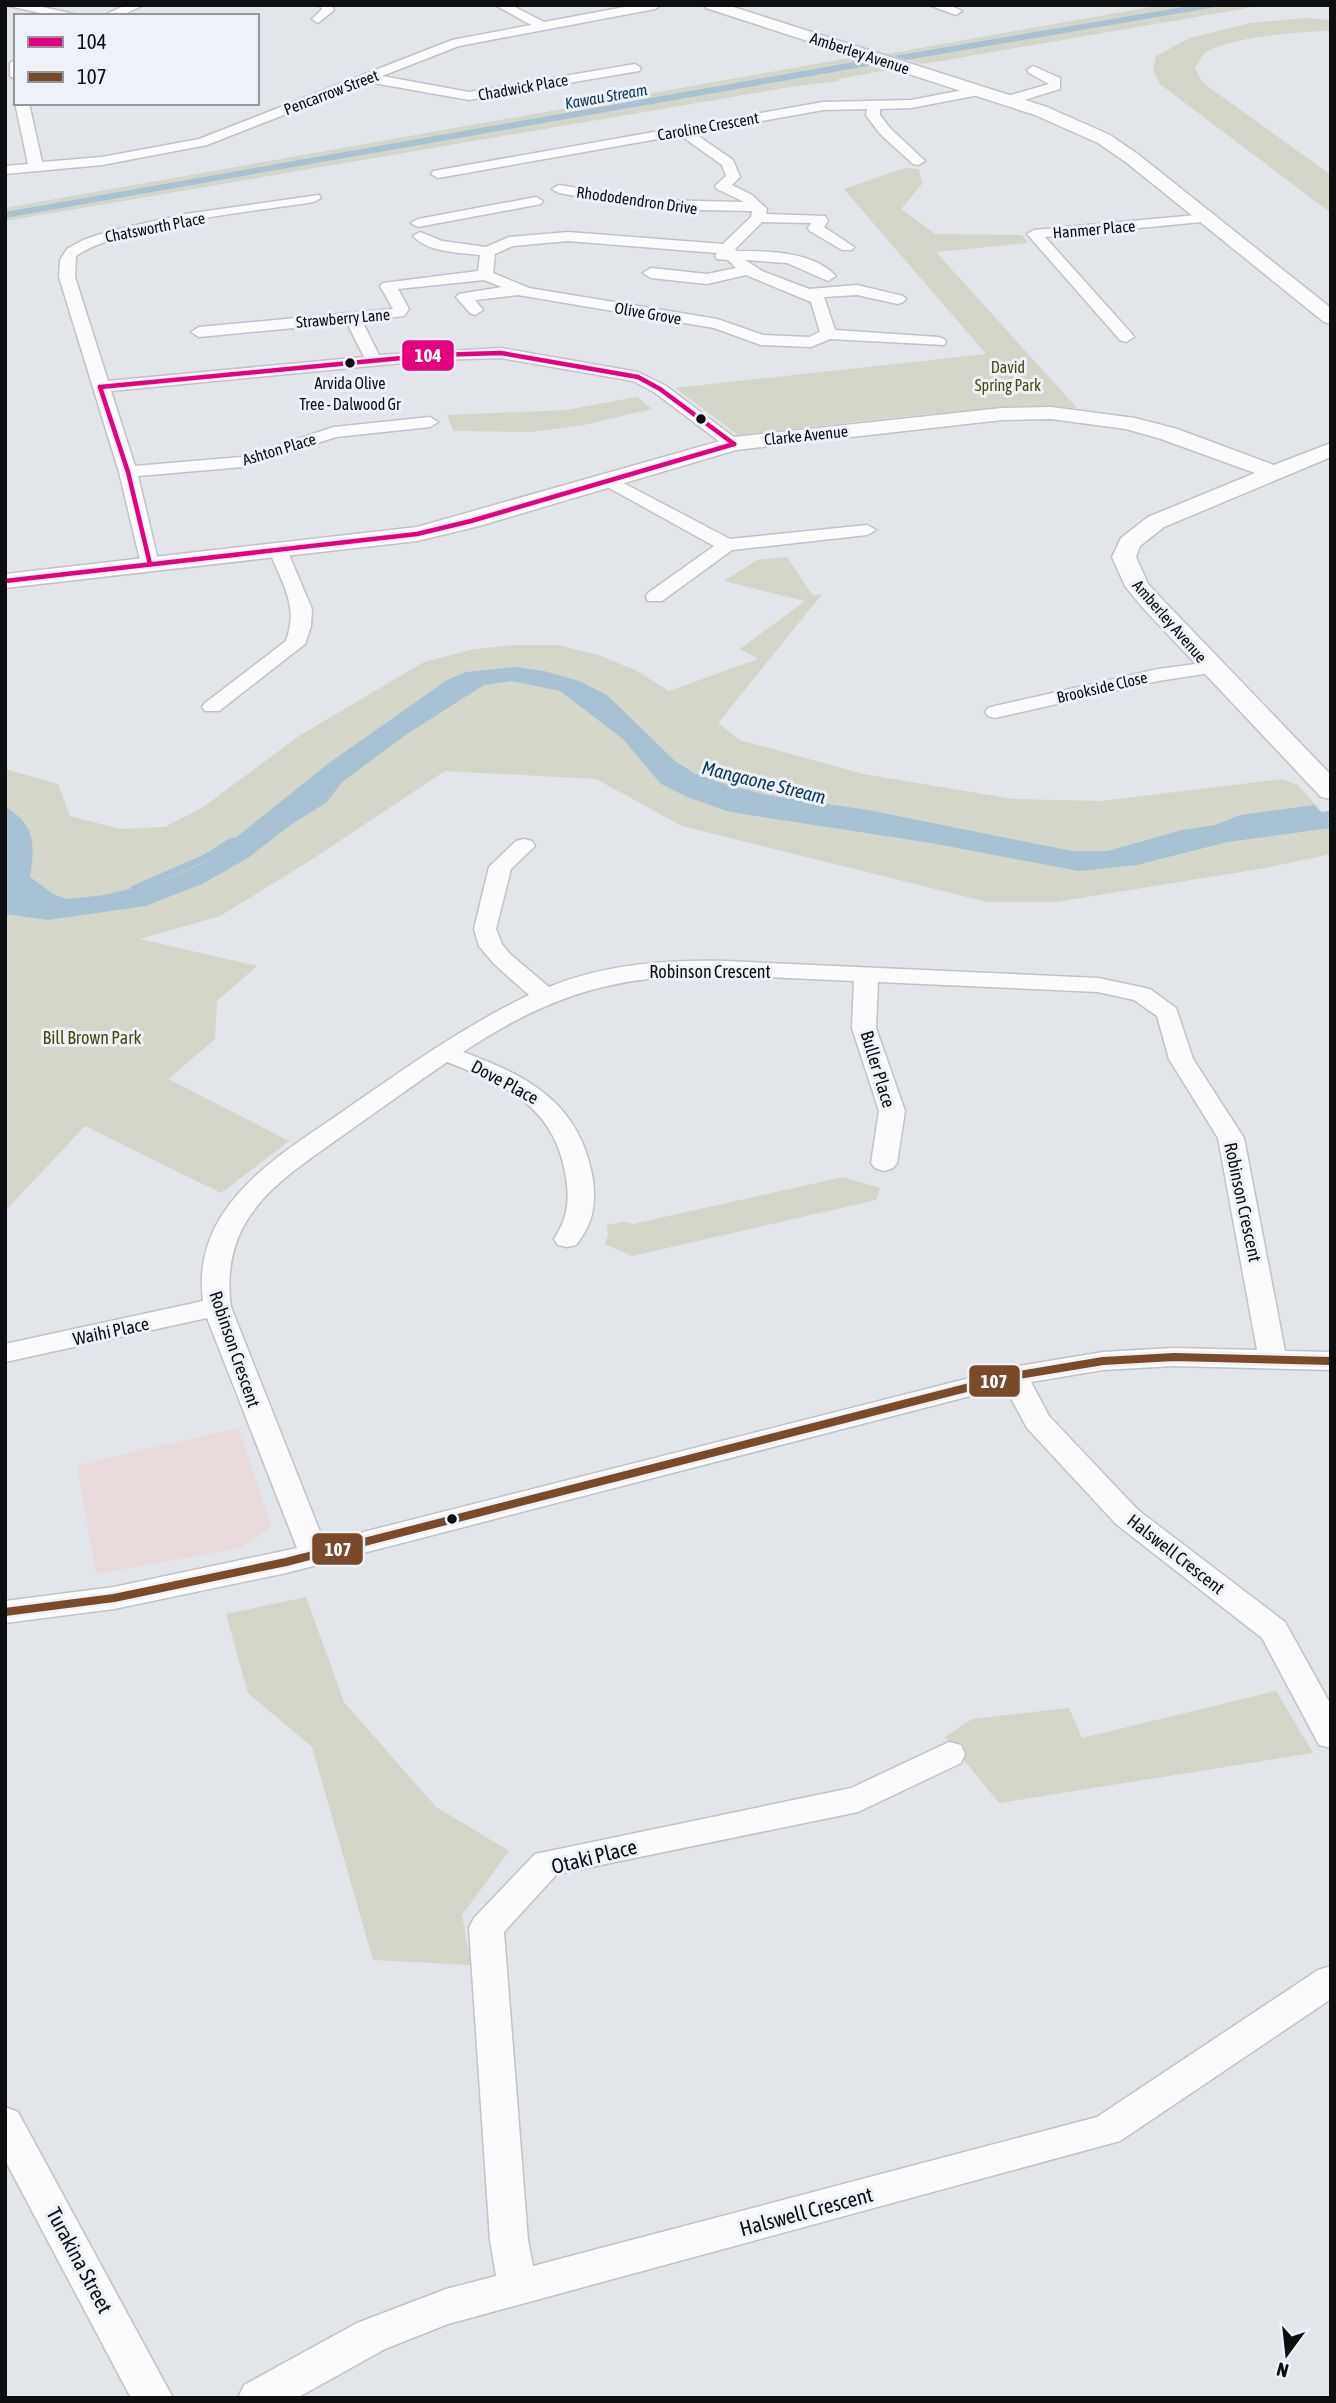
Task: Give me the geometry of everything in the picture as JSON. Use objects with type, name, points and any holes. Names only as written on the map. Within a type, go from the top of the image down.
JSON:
[{"type":"street","points":[[11,5],[64,14]]},
{"type":"street","points":[[113,14],[138,5]]},
{"type":"street","points":[[318,19],[328,10],[325,5]]},
{"type":"street","points":[[501,5],[542,26]]},
{"type":"street","name":"Pencarrow Street","points":[[5,170],[102,161],[202,142],[456,43],[655,5]]},
{"type":"street","name":"Amberley Avenue","points":[[711,5],[1009,100],[1104,139],[1331,318]]},
{"type":"street","points":[[935,5],[956,11]]},
{"type":"street","name":"Chadwick Place","points":[[369,78],[469,96],[635,68]]},
{"type":"street","points":[[1009,100],[1055,86],[1055,81],[1033,70]]},
{"type":"street","name":"Caroline Crescent","points":[[438,174],[823,106],[930,103],[979,91]]},
{"type":"street","points":[[22,105],[36,167]]},
{"type":"street","points":[[874,105],[873,115],[885,131],[918,161]]},
{"type":"street","points":[[683,131],[728,163],[733,177],[722,186],[747,198],[758,212],[820,219],[821,222],[815,228],[847,247]]},
{"type":"street","name":"Rhododendron Drive","points":[[559,189],[587,192],[617,200],[700,210],[758,212]]},
{"type":"street","name":"Chatsworth Place","points":[[150,564],[128,472],[100,387],[66,262],[70,254],[80,246],[119,233],[314,198]]},
{"type":"street","points":[[419,229],[481,211],[536,201]]},
{"type":"street","points":[[481,211],[526,229],[533,238]]},
{"type":"street","points":[[729,252],[758,212]]},
{"type":"street","name":"Hanmer Place","points":[[1126,337],[1034,234],[1207,218]]},
{"type":"street","points":[[419,229],[438,244],[489,252]]},
{"type":"street","points":[[486,275],[489,252],[505,243],[533,238],[616,241],[624,248],[647,253],[772,254],[812,266],[828,276]]},
{"type":"street","points":[[729,252],[747,270],[760,278],[809,294],[818,300],[828,334],[938,342]]},
{"type":"street","points":[[651,273],[707,279],[747,270]]},
{"type":"street","name":"Olive Grove","points":[[486,275],[520,290],[717,324],[761,340],[811,342],[828,334]]},
{"type":"street","name":"Strawberry Lane","points":[[199,332],[398,313],[401,309],[388,286],[486,275]]},
{"type":"street","points":[[475,310],[464,298],[520,290]]},
{"type":"street","points":[[809,294],[857,290],[898,299]]},
{"type":"street","points":[[352,317],[374,361]]},
{"type":"street","points":[[769,356],[777,341]]},
{"type":"street","points":[[802,342],[816,358]]},
{"type":"street","points":[[100,387],[482,352],[521,355],[624,373],[650,383],[734,444]]},
{"type":"street","name":"Clarke Avenue","points":[[5,581],[417,534],[471,521],[734,444],[990,415],[1051,413],[1101,418],[1147,427],[1276,473]]},
{"type":"street","name":"Ashton Place","points":[[128,472],[243,462],[334,432],[430,422]]},
{"type":"street","name":"Amberley Avenue","points":[[1324,784],[1210,668],[1137,586],[1124,557],[1129,543],[1156,522],[1331,449]]},
{"type":"street","points":[[608,480],[727,545]]},
{"type":"street","points":[[655,597],[727,545],[867,530]]},
{"type":"street","points":[[212,707],[295,644],[302,626],[302,610],[278,550]]},
{"type":"street","name":"Brookside Close","points":[[995,712],[1158,675],[1210,668]]},
{"type":"street","points":[[524,846],[500,867],[485,929],[491,946],[502,959],[545,996]]},
{"type":"street","name":"Robinson Crescent","points":[[315,1554],[303,1530],[217,1307],[212,1285],[214,1266],[234,1216],[271,1173],[444,1053],[503,1015],[545,996],[589,981],[682,967],[1098,985],[1142,994],[1168,1013],[1181,1059],[1231,1138],[1272,1357]]},
{"type":"street","name":"Buller Place","points":[[866,974],[864,1028],[892,1111],[884,1164]]},
{"type":"street","name":"Dove Place","points":[[444,1053],[529,1091],[550,1107],[567,1133],[580,1182],[582,1204],[575,1231],[567,1239]]},
{"type":"street","name":"Waihi Place","points":[[5,1353],[217,1307]]},
{"type":"street","points":[[5,1612],[137,1594],[315,1554],[1013,1376],[1103,1361],[1174,1357],[1272,1357],[1331,1361]]},
{"type":"street","name":"Halswell Crescent","points":[[1013,1376],[1038,1421],[1128,1517],[1274,1630],[1331,1736]]},
{"type":"street","name":"Otaki Place","points":[[518,2288],[509,2240],[486,1928],[547,1863],[858,1799],[949,1754]]},
{"type":"street","name":"Halswell Crescent","points":[[258,2398],[371,2336],[446,2307],[1107,2130],[1331,1980]]},
{"type":"street","name":"Turakina Street","points":[[5,2123],[153,2398]]},
{"type":"shaded area","points":[[238,1428],[272,1527],[241,1548],[96,1574],[77,1465]]},
{"type":"green space","points":[[1161,5],[1265,5],[923,64],[887,54]]},
{"type":"green space","points":[[1307,18],[1331,20],[1331,31],[1284,34],[1228,43],[1204,54],[1195,68],[1203,83],[1331,175],[1331,213],[1160,84],[1153,71],[1156,56],[1190,38],[1250,23]]},
{"type":"green space","points":[[850,58],[888,70],[838,79],[839,81],[790,87],[5,221],[5,208]]},
{"type":"green space","name":"David Spring Park","points":[[905,168],[919,169],[922,184],[901,209],[935,234],[1022,235],[1028,243],[936,252],[1077,408],[949,412],[738,435],[675,388],[986,354],[844,189]]},
{"type":"green space","points":[[637,397],[652,409],[584,425],[532,432],[453,431],[447,415],[566,410]]},
{"type":"green space","name":"Bill Brown Park","points":[[787,557],[813,596],[822,594],[718,723],[740,740],[863,774],[1013,799],[1102,801],[1283,779],[1298,785],[1331,822],[1331,854],[1265,868],[1056,902],[987,902],[682,826],[596,779],[445,771],[220,916],[140,939],[257,966],[217,1001],[215,1039],[168,1079],[289,1141],[221,1193],[85,1126],[5,1211],[5,769],[58,784],[70,816],[120,829],[165,827],[202,808],[299,736],[424,662],[475,649],[514,645],[558,645],[601,656],[637,671],[669,691],[758,659],[740,649],[805,601],[724,581],[757,560]]},
{"type":"green space","points":[[843,1177],[880,1188],[876,1200],[632,1256],[605,1244],[607,1225],[624,1222],[633,1224]]},
{"type":"green space","points":[[306,1597],[344,1702],[436,1807],[509,1851],[462,1915],[471,1965],[373,1960],[312,1747],[248,1693],[226,1614]]},
{"type":"green space","points":[[1276,1691],[1313,1753],[999,1803],[945,1737],[972,1719],[1069,1708],[1082,1738]]},
{"type":"water","points":[[1195,5],[1227,5],[906,60],[894,56]]},
{"type":"water","points":[[860,61],[873,65],[5,218],[5,212]]},
{"type":"water","points":[[514,667],[544,671],[579,681],[607,695],[675,761],[694,773],[767,795],[868,810],[1072,851],[1108,851],[1182,830],[1215,825],[1240,815],[1314,805],[1331,822],[1331,828],[1227,842],[1137,865],[1079,871],[931,843],[730,812],[687,797],[661,784],[623,739],[560,691],[512,681],[484,685],[407,734],[342,782],[327,802],[289,826],[248,858],[202,884],[145,906],[48,920],[5,914],[5,807],[23,821],[31,836],[33,855],[30,877],[53,894],[67,899],[105,895],[162,881],[204,863],[329,763],[447,680],[466,672]]},
{"type":"waterway","name":"Mangaone Stream","points":[[1315,817],[1331,814]]},
{"type":"waterway","name":"Mangaone Stream","points":[[134,889],[207,857],[232,841]]},
{"type":"transit line","name":"104","points":[[100,387],[433,355],[501,353],[638,377],[660,389],[734,444]]},
{"type":"transit line","name":"104","points":[[100,387],[128,472],[150,564]]},
{"type":"transit line","name":"104","points":[[5,581],[417,534],[471,521],[734,444]]},
{"type":"transit line","name":"107","points":[[5,1612],[114,1598],[286,1562],[1013,1376],[1103,1361],[1174,1357],[1331,1361]]},
{"type":"place","name":"Arvida Olive Tree - Dalwood Gr","points":[[350,363]]},
{"type":"water label","name":"Kawau Stream","points":[[606,96]]}]
